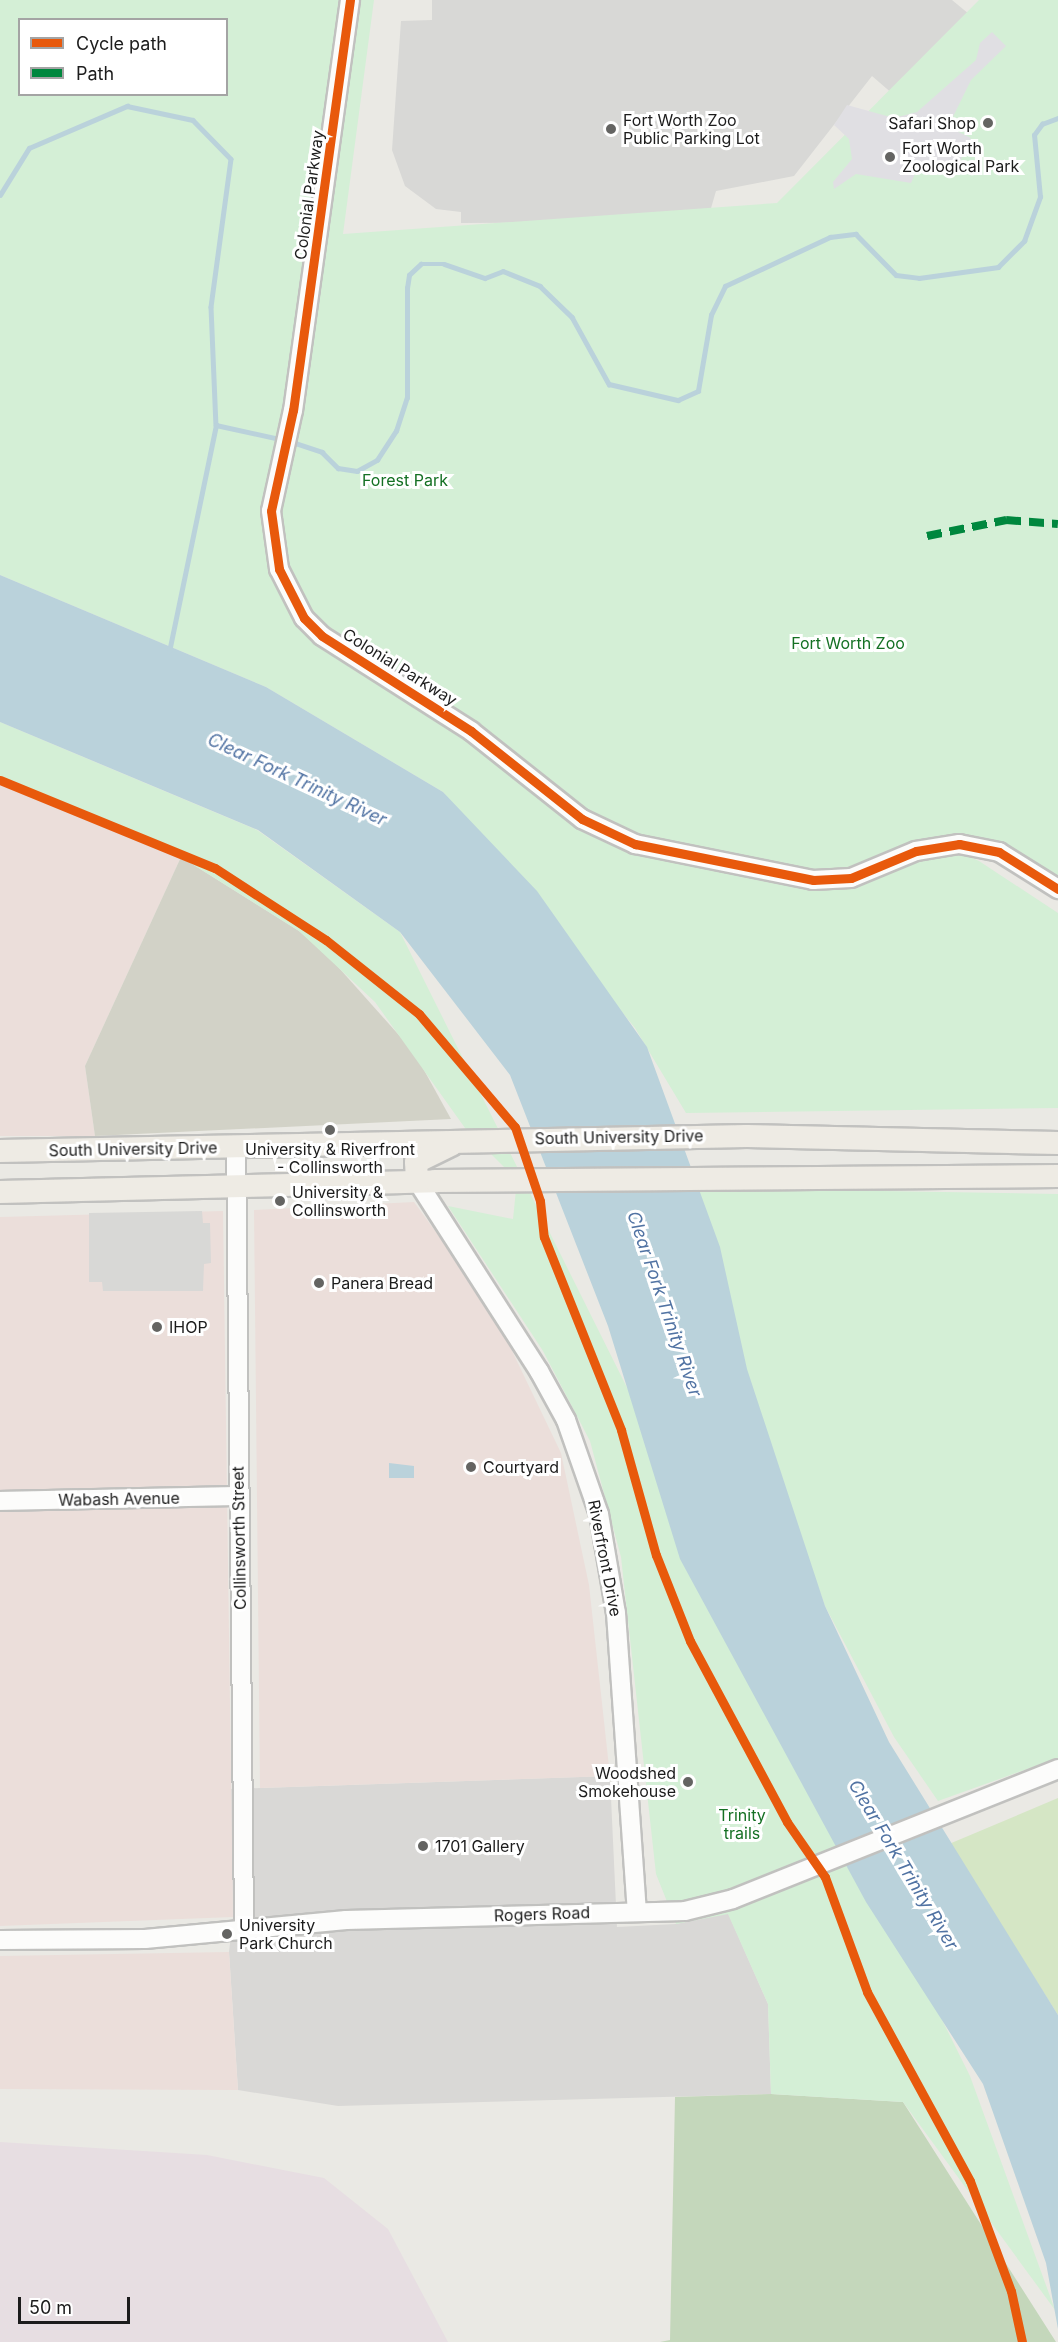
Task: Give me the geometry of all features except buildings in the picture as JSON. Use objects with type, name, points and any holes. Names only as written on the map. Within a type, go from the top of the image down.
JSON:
[{"type":"main road","name":"South University Drive","points":[[0,1151],[236,1148],[485,1139],[747,1136],[1058,1143]]},
{"type":"main road","points":[[417,1181],[416,1162],[434,1149],[485,1139]]},
{"type":"main road","points":[[0,1192],[417,1181],[1058,1176]]},
{"type":"street","name":"Colonial Parkway","points":[[350,0],[293,410],[281,462],[271,526],[279,568],[304,618],[322,636],[471,731],[582,819],[635,844],[813,880],[851,878],[937,846],[980,847],[1030,870],[1058,890]]},
{"type":"street","name":"Collinsworth Street","points":[[236,1148],[244,1929]]},
{"type":"street","name":"Riverfront Drive","points":[[417,1181],[521,1337],[566,1420],[599,1514],[616,1613],[637,1911]]},
{"type":"street","name":"Wabash Avenue","points":[[0,1501],[239,1496]]},
{"type":"street","name":"Rogers Road","points":[[0,1940],[145,1939],[244,1929],[637,1911],[685,1911],[733,1899],[965,1803],[1058,1769]]},
{"type":"shaded area","name":"Fort Worth Zoo Public Parking Lot","points":[[432,0],[952,0],[975,19],[894,95],[872,76],[794,176],[716,191],[707,222],[461,223],[461,212],[436,209],[405,186],[392,150],[401,21],[432,20]]},
{"type":"shaded area","points":[[992,32],[1006,46],[971,80],[948,127],[971,138],[956,170],[918,167],[911,183],[856,174],[834,189],[833,182],[852,159],[849,139],[834,125],[847,105],[894,118],[917,112],[976,60],[980,43]]},
{"type":"shaded area","points":[[0,784],[181,857],[85,1066],[95,1136],[0,1136]]},
{"type":"shaded area","points":[[181,857],[299,931],[331,959],[414,1052],[451,1119],[95,1136],[85,1066]]},
{"type":"shaded area","points":[[414,1202],[492,1309],[561,1453],[589,1585],[610,1776],[260,1788],[254,1210]]},
{"type":"shaded area","points":[[202,1211],[203,1223],[210,1223],[211,1263],[204,1264],[203,1291],[103,1291],[102,1282],[89,1282],[89,1213]]},
{"type":"shaded area","points":[[223,1211],[233,1917],[0,1926],[0,1217]]},
{"type":"shaded area","points":[[610,1776],[617,1927],[676,1924],[728,1913],[768,2004],[771,2094],[338,2106],[238,2090],[229,1952],[233,1917],[230,1789]]},
{"type":"shaded area","points":[[229,1952],[238,2090],[0,2089],[0,1956]]},
{"type":"shaded area","points":[[0,2142],[207,2155],[324,2178],[388,2229],[448,2342],[0,2342]]},
{"type":"green space","name":"Forest Park","points":[[0,0],[374,0],[343,234],[777,203],[979,0],[1058,0],[1058,879],[987,838],[932,839],[979,861],[1058,913],[1058,1108],[686,1113],[635,1028],[443,792],[266,687],[0,575]]},
{"type":"green space","name":"Trinity trails","points":[[0,722],[257,830],[400,932],[970,2076],[1055,2310],[903,2102],[771,2094],[768,2004],[728,1914],[676,1924],[656,1874],[621,1557],[590,1441],[543,1351],[448,1206],[513,1219],[517,1180],[465,1128],[375,1002],[299,931],[181,857],[0,784]]},
{"type":"green space","points":[[698,1188],[1058,1194],[1058,1758],[938,1801],[894,1737],[825,1606],[742,1371]]},
{"type":"green space","points":[[1058,1798],[1058,2015],[949,1844]]},
{"type":"green space","points":[[771,2094],[903,2102],[1056,2342],[660,2342],[670,2340],[675,2097]]},
{"type":"water","name":"Clear Fork Trinity River","points":[[0,575],[266,687],[443,792],[537,891],[647,1047],[720,1247],[747,1369],[825,1606],[889,1742],[1058,2015],[1058,2329],[1046,2263],[983,2084],[866,1902],[680,1559],[608,1326],[510,1075],[400,932],[258,830],[0,722]]},
{"type":"water","points":[[389,1463],[414,1466],[414,1478],[389,1478]]},
{"type":"waterway","points":[[0,195],[29,148],[127,106],[193,120],[231,159],[211,307],[216,425]]},
{"type":"waterway","points":[[292,442],[322,452],[338,468],[357,471],[377,460],[396,431],[407,398],[407,288],[409,275],[421,264],[444,264],[485,278],[503,271],[540,286],[572,317],[609,384],[678,400],[698,391],[711,315],[725,286],[830,237],[856,234],[896,275],[919,278],[998,267],[1024,241],[1040,197],[1034,135],[1042,124],[1058,118]]},
{"type":"waterway","points":[[169,652],[216,425],[284,440]]},
{"type":"marked path","points":[[927,536],[1006,520],[1058,524]]},
{"type":"cycle path","points":[[350,0],[293,410],[271,511],[279,569],[304,618],[322,636],[471,731],[582,819],[635,844],[813,880],[851,878],[916,851],[959,844],[999,852],[1058,889]]},
{"type":"cycle path","points":[[0,780],[215,868],[326,940],[419,1014],[515,1127],[540,1201],[544,1237],[621,1430],[656,1555],[690,1641],[787,1822],[825,1877],[867,1992],[970,2181],[1011,2291],[1022,2342]]},
{"type":"place","name":"Safari Shop","points":[[988,123]]},
{"type":"place","name":"Fort Worth Zoo Public Parking Lot","points":[[611,129]]},
{"type":"place","name":"Fort Worth Zoological Park","points":[[890,157]]},
{"type":"place","name":"University & Riverfront - Collinsworth","points":[[330,1130]]},
{"type":"place","name":"University & Collinsworth","points":[[280,1201]]},
{"type":"place","name":"Panera Bread","points":[[319,1283]]},
{"type":"place","name":"IHOP","points":[[157,1327]]},
{"type":"place","name":"Courtyard","points":[[471,1467]]},
{"type":"place","name":"Woodshed Smokehouse","points":[[688,1782]]},
{"type":"place","name":"1701 Gallery","points":[[423,1846]]},
{"type":"place","name":"University Park Church","points":[[227,1934]]},
{"type":"park label","name":"Fort Worth Zoo","points":[[848,643]]}]
